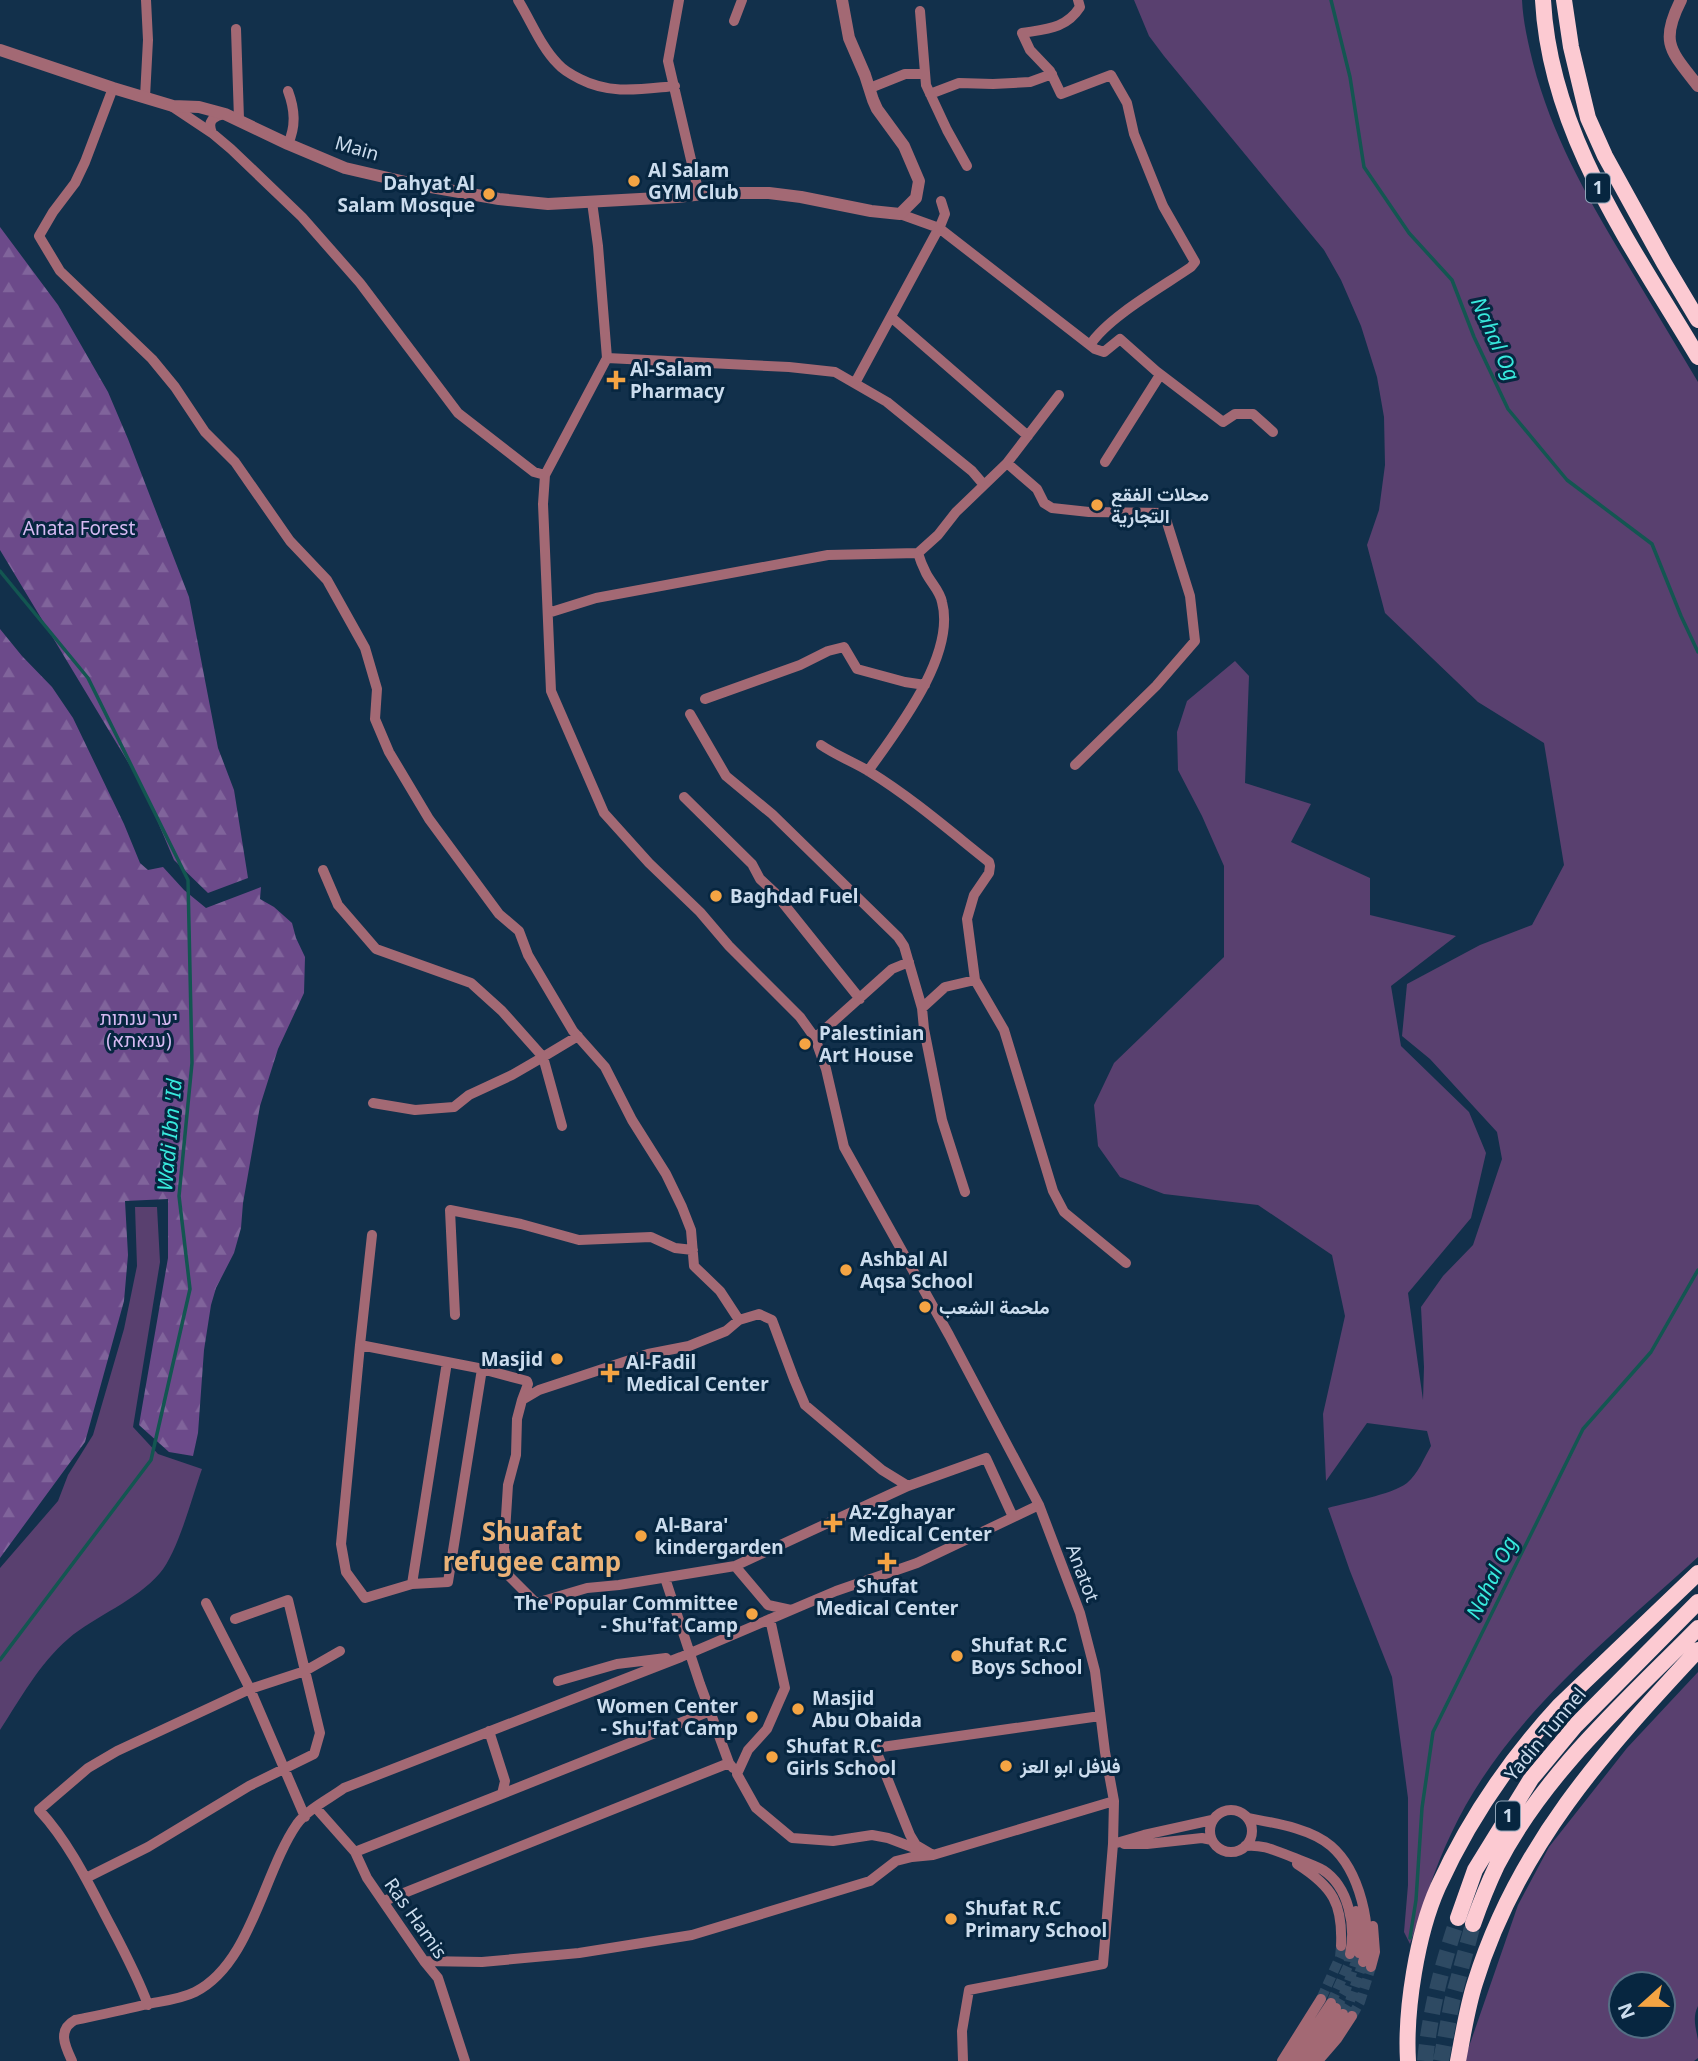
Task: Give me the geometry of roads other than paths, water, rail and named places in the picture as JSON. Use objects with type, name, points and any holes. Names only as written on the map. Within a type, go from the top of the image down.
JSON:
[{"type":"highway","name":"1","points":[[1543,0],[1555,79],[1577,145],[1606,202],[1698,357]]},
{"type":"highway","name":"1","points":[[1564,0],[1571,47],[1588,117],[1618,180],[1698,320]]},
{"type":"highway","points":[[1408,2061],[1410,2004],[1426,1926],[1437,1890],[1474,1820],[1508,1767],[1540,1726],[1698,1573]]},
{"type":"highway","name":"Yadin Tunnel","points":[[1698,1602],[1576,1725],[1531,1779],[1475,1870],[1465,1921],[1519,1829],[1552,1783],[1583,1745],[1698,1628]]},
{"type":"highway","points":[[1458,2061],[1478,1972],[1491,1937],[1527,1862],[1568,1799],[1624,1730],[1698,1650]]},
{"type":"street","points":[[145,97],[148,40],[146,0]]},
{"type":"street","points":[[518,0],[548,52],[559,66],[577,78],[601,89],[620,91],[675,86]]},
{"type":"street","points":[[679,0],[668,61],[699,194]]},
{"type":"street","points":[[734,21],[742,0]]},
{"type":"street","points":[[842,0],[849,38],[877,109],[904,146],[919,181],[916,198],[900,214],[939,228],[1090,345],[1104,352],[1120,339],[1160,375],[1223,422],[1234,414],[1253,414],[1273,432]]},
{"type":"street","points":[[1078,0],[1080,7],[1072,20],[1022,33],[1030,50],[1052,74],[1061,94],[1111,75],[1127,103],[1134,134],[1157,194],[1195,262],[1192,267],[1116,318],[1095,336],[1090,345]]},
{"type":"street","points":[[1681,0],[1672,16],[1668,40],[1672,51],[1698,86]]},
{"type":"street","points":[[920,11],[926,85],[967,166]]},
{"type":"street","points":[[236,29],[239,119]]},
{"type":"street","name":"Main","points":[[0,50],[173,106],[200,107],[225,114],[345,168],[414,184],[526,203],[548,204],[737,191],[810,198],[900,214]]},
{"type":"street","points":[[870,88],[905,74],[925,74]]},
{"type":"street","points":[[930,94],[959,83],[1030,82],[1052,74]]},
{"type":"street","points":[[113,88],[75,183],[39,236],[60,271],[152,359],[176,387],[205,432],[235,462],[290,541],[327,580],[365,648],[377,688],[375,719],[389,752],[429,819],[499,914],[519,932],[533,964],[578,1036],[605,1067],[682,1207],[691,1230],[694,1266],[720,1291],[739,1320]]},
{"type":"street","points":[[288,91],[295,125],[288,144]]},
{"type":"street","points":[[173,106],[212,133],[302,217],[360,284],[458,413],[534,472],[545,475],[607,358],[592,202]]},
{"type":"street","points":[[212,133],[209,128],[212,120],[225,114]]},
{"type":"street","points":[[855,383],[939,228],[945,214],[941,201]]},
{"type":"street","points":[[891,317],[1028,436]]},
{"type":"street","points":[[607,358],[789,367],[835,372],[887,402],[972,471],[984,485]]},
{"type":"street","points":[[1105,462],[1160,375]]},
{"type":"street","points":[[548,613],[596,598],[828,555],[918,553],[1007,463],[1059,395]]},
{"type":"street","points":[[1007,463],[1037,489],[1044,503],[1052,508],[1089,512],[1164,513],[1190,596],[1195,641],[1156,686],[1075,765]]},
{"type":"street","name":"Anatot","points":[[545,475],[543,504],[551,691],[604,813],[649,863],[700,912],[729,946],[800,1017],[815,1038],[826,1069],[844,1147],[949,1335],[1039,1505],[1080,1613],[1095,1671],[1114,1801],[1103,1964],[969,1990],[962,2031],[963,2061]]},
{"type":"street","points":[[868,771],[925,685],[946,621],[942,598],[925,572],[918,553]]},
{"type":"street","points":[[705,699],[800,665],[828,651],[845,647],[857,669],[925,685]]},
{"type":"street","points":[[690,714],[726,776],[772,814],[898,937],[904,946],[922,1008],[942,1120],[965,1192]]},
{"type":"street","points":[[821,745],[838,757],[868,771],[910,800],[989,862],[989,873],[974,895],[967,919],[975,980],[1004,1030],[1053,1191],[1064,1212],[1126,1263]]},
{"type":"street","points":[[684,797],[752,864],[760,880],[775,893],[860,999]]},
{"type":"street","points":[[323,870],[338,905],[376,949],[471,983],[502,1011],[543,1057],[562,1126]]},
{"type":"street","points":[[815,1038],[892,970],[909,962]]},
{"type":"street","points":[[922,1008],[945,987],[975,980]]},
{"type":"street","points":[[373,1103],[415,1110],[454,1107],[469,1095],[578,1036]]},
{"type":"street","points":[[455,1315],[450,1210],[521,1224],[579,1240],[651,1237],[675,1248],[693,1250]]},
{"type":"street","points":[[372,1235],[341,1544],[346,1572],[365,1598],[412,1584],[448,1583],[482,1369]]},
{"type":"street","points":[[522,1400],[539,1390],[648,1354],[689,1346],[726,1331],[739,1320],[759,1314],[772,1320],[805,1405],[882,1469],[908,1486]]},
{"type":"street","points":[[360,1345],[482,1369],[527,1381],[517,1419],[516,1455],[508,1485],[504,1548],[509,1576],[536,1603],[587,1588],[735,1566],[908,1486],[985,1458],[1013,1517]]},
{"type":"street","points":[[412,1584],[447,1362]]},
{"type":"street","points":[[72,2061],[64,2043],[64,2032],[68,2024],[75,2020],[148,2005],[194,1992],[213,1980],[233,1957],[298,1823],[344,1788],[685,1655],[836,1591],[917,1563],[1039,1505]]},
{"type":"street","points":[[735,1566],[768,1605],[791,1610]]},
{"type":"street","points":[[665,1578],[685,1655],[729,1763],[756,1808],[792,1839],[833,1841],[872,1835],[888,1838],[933,1855]]},
{"type":"street","points":[[86,1878],[148,1847],[190,1820],[285,1767],[314,1754],[320,1733],[288,1600],[235,1619]]},
{"type":"street","points":[[205,1604],[250,1689],[305,1817]]},
{"type":"street","points":[[737,1774],[748,1750],[767,1729],[785,1688],[770,1619]]},
{"type":"street","points":[[148,2005],[86,1878],[50,1822],[39,1810],[88,1769],[117,1751],[250,1689],[305,1671],[340,1651]]},
{"type":"street","points":[[558,1681],[617,1664],[685,1655]]},
{"type":"street","points":[[355,1852],[710,1711]]},
{"type":"street","points":[[933,1855],[916,1845],[910,1835],[876,1748],[1100,1716]]},
{"type":"street","points":[[489,1731],[505,1781],[502,1794]]},
{"type":"street","points":[[384,1901],[729,1763]]},
{"type":"street","points":[[424,1961],[482,1962],[579,1953],[692,1935],[870,1881],[896,1861],[933,1855],[1114,1801]]},
{"type":"street","name":"Ras Hamis","points":[[316,1808],[355,1852],[367,1878],[438,1978],[465,2061]]},
{"type":"street","points":[[1237,1810],[1248,1818],[1292,1827],[1331,1846],[1346,1865],[1373,1926],[1375,1952],[1361,1959],[1360,1925],[1354,1905],[1344,1887],[1324,1871],[1263,1846],[1245,1846],[1232,1852],[1219,1848],[1212,1840],[1209,1831],[1212,1820],[1220,1812],[1237,1810]]},
{"type":"street","points":[[1245,1846],[1252,1829],[1248,1818]]},
{"type":"street","points":[[1113,1844],[1212,1820]]},
{"type":"street","points":[[1113,1844],[1147,1844],[1202,1838],[1212,1840]]},
{"type":"street","points":[[1273,1849],[1325,1884],[1336,1902],[1340,1917],[1341,1946]]},
{"type":"street","points":[[1282,2061],[1337,2008]]},
{"type":"street","points":[[1288,2061],[1311,2033],[1337,2008]]},
{"type":"street","points":[[1298,2061],[1320,2035],[1337,2008]]},
{"type":"street","points":[[1309,2061],[1322,2046],[1337,2008]]},
{"type":"street","points":[[1318,2061],[1337,2039],[1337,2008]]},
{"type":"waterway","name":"Nahal Og","points":[[1331,0],[1350,77],[1364,167],[1409,233],[1452,280],[1474,337],[1508,409],[1567,480],[1652,544],[1698,652]]},
{"type":"waterway","name":"Wadi Ibn 'Id","points":[[0,571],[88,678],[188,880],[192,1063],[179,1196],[190,1289],[151,1460],[0,1660]]},
{"type":"waterway","name":"Nahal Og","points":[[1410,1938],[1416,1900],[1422,1808],[1433,1732],[1583,1429],[1651,1352],[1698,1270]]},
{"type":"tunnel","points":[[1425,2061],[1437,1988],[1458,1918]]},
{"type":"tunnel","points":[[1441,2061],[1452,2002],[1473,1924]]},
{"type":"tunnel","points":[[1321,1999],[1340,1957],[1341,1946]]},
{"type":"tunnel","points":[[1336,2008],[1345,1992],[1359,1953]]},
{"type":"tunnel","points":[[1331,2003],[1348,1966],[1350,1954]]},
{"type":"tunnel","points":[[1343,2014],[1363,1962]]},
{"type":"tunnel","points":[[1352,2016],[1360,2002],[1371,1967]]},
{"type":"place","name":"Al Salam GYM Club","points":[[634,181]]},
{"type":"place","name":"Dahyat Al Salam Mosque","points":[[489,194]]},
{"type":"place","name":"Al-Salam Pharmacy","points":[[616,380]]},
{"type":"place","name":"محلات الفقع التجارية","points":[[1097,505]]},
{"type":"place","name":"Baghdad Fuel","points":[[716,896]]},
{"type":"place","name":"Palestinian Art House","points":[[805,1044]]},
{"type":"place","name":"Ashbal Al Aqsa School","points":[[846,1270]]},
{"type":"place","name":"ملحمة الشعب","points":[[925,1307]]},
{"type":"place","name":"Masjid","points":[[557,1359]]},
{"type":"place","name":"Al-Fadil Medical Center","points":[[610,1373]]},
{"type":"place","name":"Az-Zghayar Medical Center","points":[[833,1523]]},
{"type":"place","name":"Al-Bara' kindergarden","points":[[641,1536]]},
{"type":"place","name":"Shufat Medical Center","points":[[887,1562]]},
{"type":"place","name":"The Popular Committee - Shu'fat Camp","points":[[752,1614]]},
{"type":"place","name":"Shufat R.C Boys School","points":[[957,1656]]},
{"type":"place","name":"Masjid Abu Obaida","points":[[798,1709]]},
{"type":"place","name":"Women Center - Shu'fat Camp","points":[[752,1717]]},
{"type":"place","name":"Shufat R.C Girls School","points":[[772,1757]]},
{"type":"place","name":"فلافل ابو العز","points":[[1006,1766]]},
{"type":"place","name":"Shufat R.C Primary School","points":[[951,1919]]},
{"type":"district","name":"Shuafat refugee camp","points":[[532,1547]]},
{"type":"park label","name":"Anata Forest","points":[[79,528]]},
{"type":"park label","name":"יער ענתות (ענאתא)","points":[[139,1029]]}]
